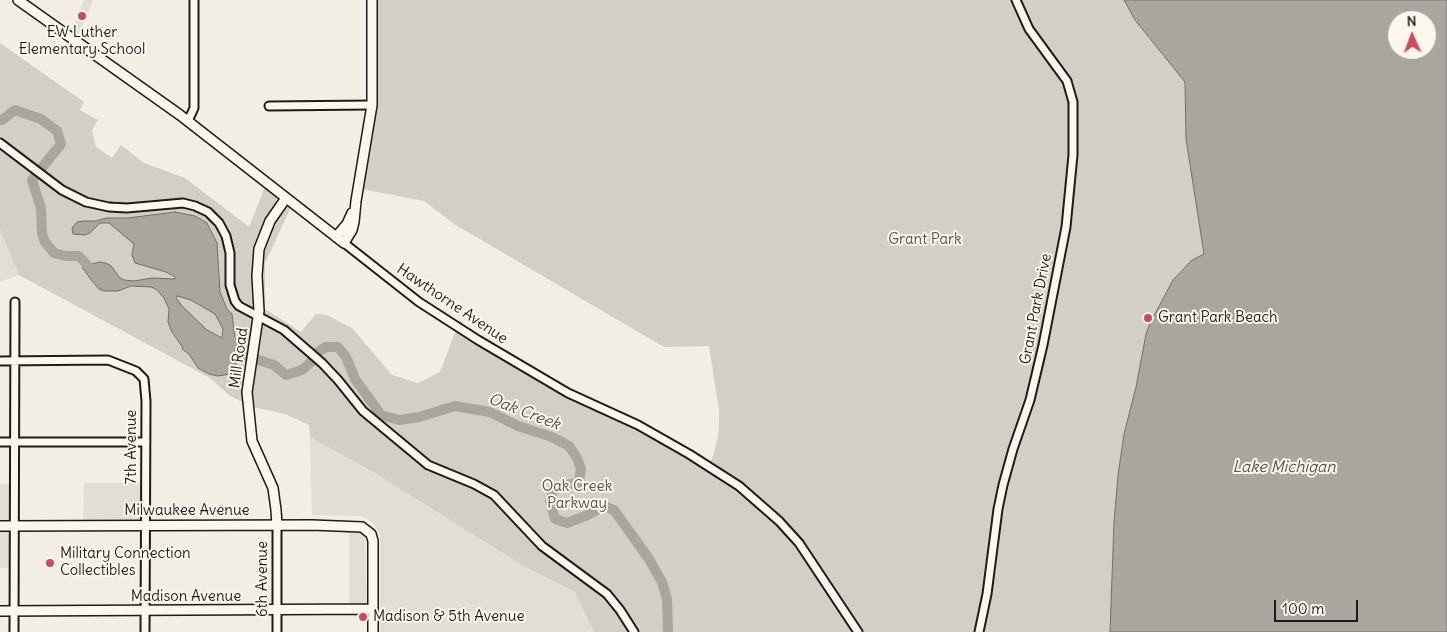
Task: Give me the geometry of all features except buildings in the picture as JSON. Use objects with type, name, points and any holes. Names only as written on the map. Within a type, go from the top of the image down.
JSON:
[{"type":"street","name":"Hawthorne Avenue","points":[[18,0],[188,121],[419,302],[486,346],[568,393],[638,425],[683,450],[739,486],[779,521],[799,543],[858,632]]},
{"type":"street","points":[[188,121],[194,108],[194,0]]},
{"type":"street","points":[[340,240],[352,230],[354,222],[372,105],[372,0]]},
{"type":"street","name":"Grant Park Drive","points":[[979,632],[988,594],[998,509],[1003,485],[1030,400],[1066,227],[1073,156],[1073,108],[1067,81],[1030,29],[1016,0]]},
{"type":"street","points":[[269,106],[372,105]]},
{"type":"street","points":[[0,143],[47,180],[69,194],[98,205],[127,208],[183,203],[208,212],[219,222],[228,240],[230,285],[235,301],[244,310],[279,326],[322,363],[370,417],[428,465],[479,486],[494,495],[542,546],[607,594],[634,632]]},
{"type":"street","name":"Mill Road","points":[[277,525],[273,488],[255,450],[250,432],[247,392],[259,317],[257,276],[259,249],[270,220],[286,198]]},
{"type":"street","points":[[14,632],[15,302]]},
{"type":"street","points":[[0,361],[15,360]]},
{"type":"street","name":"7th Avenue","points":[[15,360],[108,360],[136,371],[145,382],[145,632]]},
{"type":"street","points":[[0,442],[146,442]]},
{"type":"street","name":"6th Avenue","points":[[277,525],[277,632]]},
{"type":"street","name":"Milwaukee Avenue","points":[[0,526],[355,526],[367,530],[371,534],[373,547],[373,609]]},
{"type":"street","points":[[373,609],[373,632]]},
{"type":"street","name":"Madison Avenue","points":[[0,611],[373,609]]},
{"type":"shaded area","name":"EW Luther Elementary School","points":[[84,0],[93,0],[78,36],[72,31]]},
{"type":"shaded area","points":[[0,230],[19,275],[0,282]]},
{"type":"shaded area","points":[[310,437],[373,472],[525,567],[575,592],[594,632],[380,632],[380,535],[374,524],[362,516],[312,515]]},
{"type":"shaded area","points":[[15,483],[14,568],[0,568],[0,484]]},
{"type":"shaded area","points":[[84,483],[146,483],[145,525],[83,525]]},
{"type":"shaded area","points":[[349,532],[360,533],[365,537],[367,604],[349,603]]},
{"type":"green space","name":"Grant Park","points":[[376,0],[1124,0],[1135,20],[1185,82],[1186,139],[1204,254],[1192,260],[1173,280],[1146,334],[1136,387],[1124,434],[1118,475],[1114,522],[1110,632],[594,632],[575,592],[525,567],[373,472],[310,437],[309,425],[285,414],[253,407],[230,396],[210,378],[19,275],[0,230],[0,43],[84,102],[80,110],[98,120],[92,130],[96,147],[112,158],[121,145],[144,163],[185,178],[249,227],[265,187],[291,207],[265,263],[265,309],[301,332],[316,314],[327,315],[352,328],[392,375],[418,383],[440,372],[456,330],[489,352],[551,388],[624,421],[707,469],[718,437],[719,423],[719,410],[709,346],[664,347],[454,224],[424,201],[362,189],[377,102]]},
{"type":"water","name":"Lake Michigan","points":[[1124,0],[1447,0],[1447,632],[1110,632],[1114,522],[1118,475],[1124,434],[1136,387],[1146,334],[1173,280],[1192,260],[1204,254],[1186,139],[1185,82],[1135,20]]},
{"type":"water","points":[[175,212],[195,216],[207,223],[217,243],[220,292],[227,309],[232,314],[235,339],[239,345],[236,364],[230,374],[218,376],[198,368],[189,354],[182,349],[172,332],[168,322],[169,309],[164,298],[156,289],[131,286],[118,291],[104,291],[99,289],[82,267],[99,262],[106,263],[124,280],[175,279],[174,276],[166,272],[135,263],[132,255],[134,244],[109,223],[100,223],[90,233],[85,235],[73,234],[72,228],[77,222],[107,218],[128,218]],"holes":[[[177,296],[191,300],[215,314],[223,329],[222,338],[207,330],[176,298]]]},
{"type":"waterway","name":"Oak Creek","points":[[0,120],[15,110],[41,119],[57,131],[61,144],[32,180],[41,208],[42,234],[45,242],[54,253],[66,256],[79,256],[96,275]]},
{"type":"waterway","name":"Oak Creek","points":[[232,341],[237,353],[274,365],[286,375],[302,370],[318,352],[326,347],[338,347],[346,357],[355,379],[381,415],[399,420],[419,417],[455,406],[490,412],[518,426],[552,437],[569,446],[577,458],[581,469],[579,483],[565,485],[553,490],[550,501],[555,519],[567,523],[604,506],[614,510],[649,559],[662,582],[667,599],[668,632]]},
{"type":"place","name":"EW Luther Elementary School","points":[[82,16]]},
{"type":"place","name":"Grant Park Beach","points":[[1148,318]]},
{"type":"place","name":"Military Connection Collectibles","points":[[50,563]]},
{"type":"place","name":"Madison & 5th Avenue","points":[[363,617]]},
{"type":"park label","name":"Oak Creek Parkway","points":[[577,496]]}]
